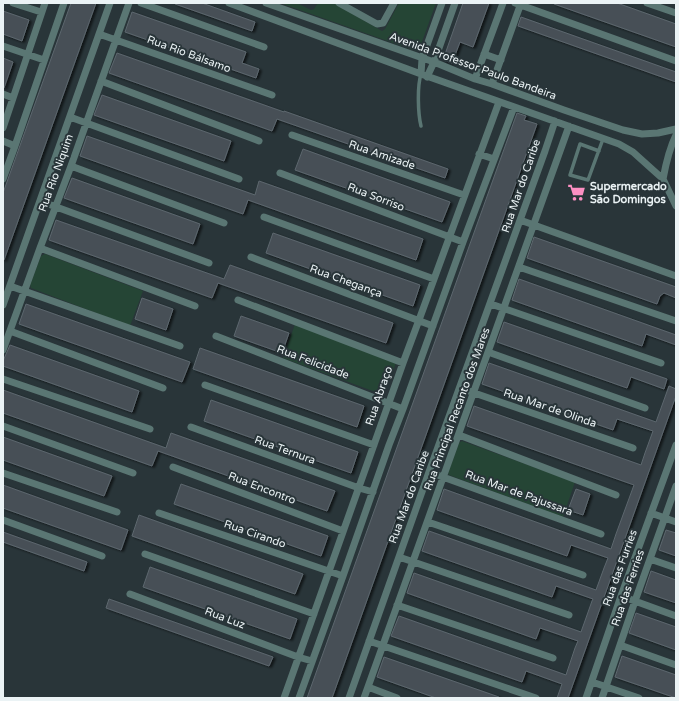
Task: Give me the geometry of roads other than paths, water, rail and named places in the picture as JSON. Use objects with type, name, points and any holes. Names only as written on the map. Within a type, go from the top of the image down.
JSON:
[{"type":"street","points":[[13,3],[41,12]]},
{"type":"street","points":[[3,128],[44,3]]},
{"type":"street","points":[[3,178],[64,3]]},
{"type":"street","name":"Rua Rio Niquim","points":[[3,305],[110,3]]},
{"type":"street","name":"Rua Rio Niquim","points":[[3,350],[129,3]]},
{"type":"street","points":[[140,3],[264,47]]},
{"type":"street","points":[[229,3],[424,75],[619,144],[633,152],[663,179],[676,206]]},
{"type":"street","name":"Avenida Professor Paulo Bandeira","points":[[266,3],[434,62],[475,79],[623,130],[642,134],[658,133],[676,129]]},
{"type":"street","points":[[339,3],[377,24],[383,23],[394,3]]},
{"type":"street","points":[[424,75],[422,59],[442,3]]},
{"type":"street","points":[[424,75],[434,62],[455,3]]},
{"type":"street","points":[[475,79],[502,3]]},
{"type":"street","points":[[492,84],[519,3],[676,61]]},
{"type":"street","points":[[647,3],[676,13]]},
{"type":"street","name":"Rua Rio Bálsamo","points":[[99,34],[272,95]]},
{"type":"street","points":[[3,46],[44,60]]},
{"type":"street","points":[[484,54],[501,60]]},
{"type":"street","points":[[101,81],[260,141]]},
{"type":"street","points":[[3,94],[13,98]]},
{"type":"street","name":"Rua Abraço","points":[[284,698],[402,363],[499,102]]},
{"type":"street","points":[[299,698],[389,445],[514,107]]},
{"type":"street","points":[[70,118],[239,179]]},
{"type":"street","name":"Rua Mar do Caribe","points":[[349,698],[429,472],[491,304],[555,121]]},
{"type":"street","name":"Rua Principal Recanto dos Mares","points":[[364,698],[570,126]]},
{"type":"street","name":"Rua Amizade","points":[[292,135],[464,195]]},
{"type":"street","points":[[663,179],[671,144],[676,135]]},
{"type":"street","points":[[3,141],[15,146]]},
{"type":"street","points":[[545,151],[559,155]]},
{"type":"street","points":[[479,154],[494,160]]},
{"type":"street","points":[[71,166],[224,223]]},
{"type":"street","name":"Rua Sorriso","points":[[280,173],[464,242]]},
{"type":"street","points":[[40,201],[209,263]]},
{"type":"street","points":[[264,217],[434,279]]},
{"type":"street","points":[[520,220],[676,276]]},
{"type":"street","points":[[40,248],[195,306]]},
{"type":"street","name":"Rua Chegança","points":[[251,258],[433,326]]},
{"type":"street","points":[[519,267],[676,321]]},
{"type":"street","points":[[10,286],[180,346]]},
{"type":"street","points":[[238,300],[402,363]]},
{"type":"street","points":[[491,304],[661,363]]},
{"type":"street","points":[[10,331],[163,388]]},
{"type":"street","name":"Rua Felicidade","points":[[216,336],[403,409]]},
{"type":"street","points":[[488,352],[645,408]]},
{"type":"street","points":[[3,379],[150,429]]},
{"type":"street","points":[[205,385],[374,445]]},
{"type":"street","name":"Rua Mar de Olinda","points":[[460,388],[632,448]]},
{"type":"street","points":[[3,426],[133,473]]},
{"type":"street","name":"Rua Ternura","points":[[191,427],[373,492]]},
{"type":"street","points":[[459,434],[616,495]]},
{"type":"street","name":"Rua das Furries","points":[[586,698],[621,596],[676,445]]},
{"type":"street","name":"Rua Encontro","points":[[173,467],[343,531]]},
{"type":"street","name":"Rua Mar de Pajussara","points":[[429,472],[601,534]]},
{"type":"street","points":[[3,473],[117,512]]},
{"type":"street","name":"Rua das Ferries","points":[[602,698],[676,486]]},
{"type":"street","name":"Rua Cirando","points":[[159,513],[343,576]]},
{"type":"street","points":[[651,513],[676,522]]},
{"type":"street","points":[[3,520],[102,556]]},
{"type":"street","points":[[428,522],[583,575]]},
{"type":"street","points":[[145,554],[314,614]]},
{"type":"street","points":[[399,556],[568,615]]},
{"type":"street","points":[[650,559],[676,568]]},
{"type":"street","name":"Rua Luz","points":[[130,594],[312,661]]},
{"type":"street","points":[[621,596],[676,616]]},
{"type":"street","points":[[397,605],[553,658]]},
{"type":"street","points":[[369,641],[536,698]]},
{"type":"street","points":[[620,645],[676,665]]},
{"type":"street","points":[[592,682],[639,698]]},
{"type":"street","points":[[368,687],[397,698]]},
{"type":"lane","points":[[421,126],[419,119],[418,82],[424,75]]},
{"type":"lane","points":[[599,151],[580,144],[570,175],[588,180],[599,151],[603,138]]},
{"type":"place","name":"Supermercado São Domingos","points":[[577,192]]}]
